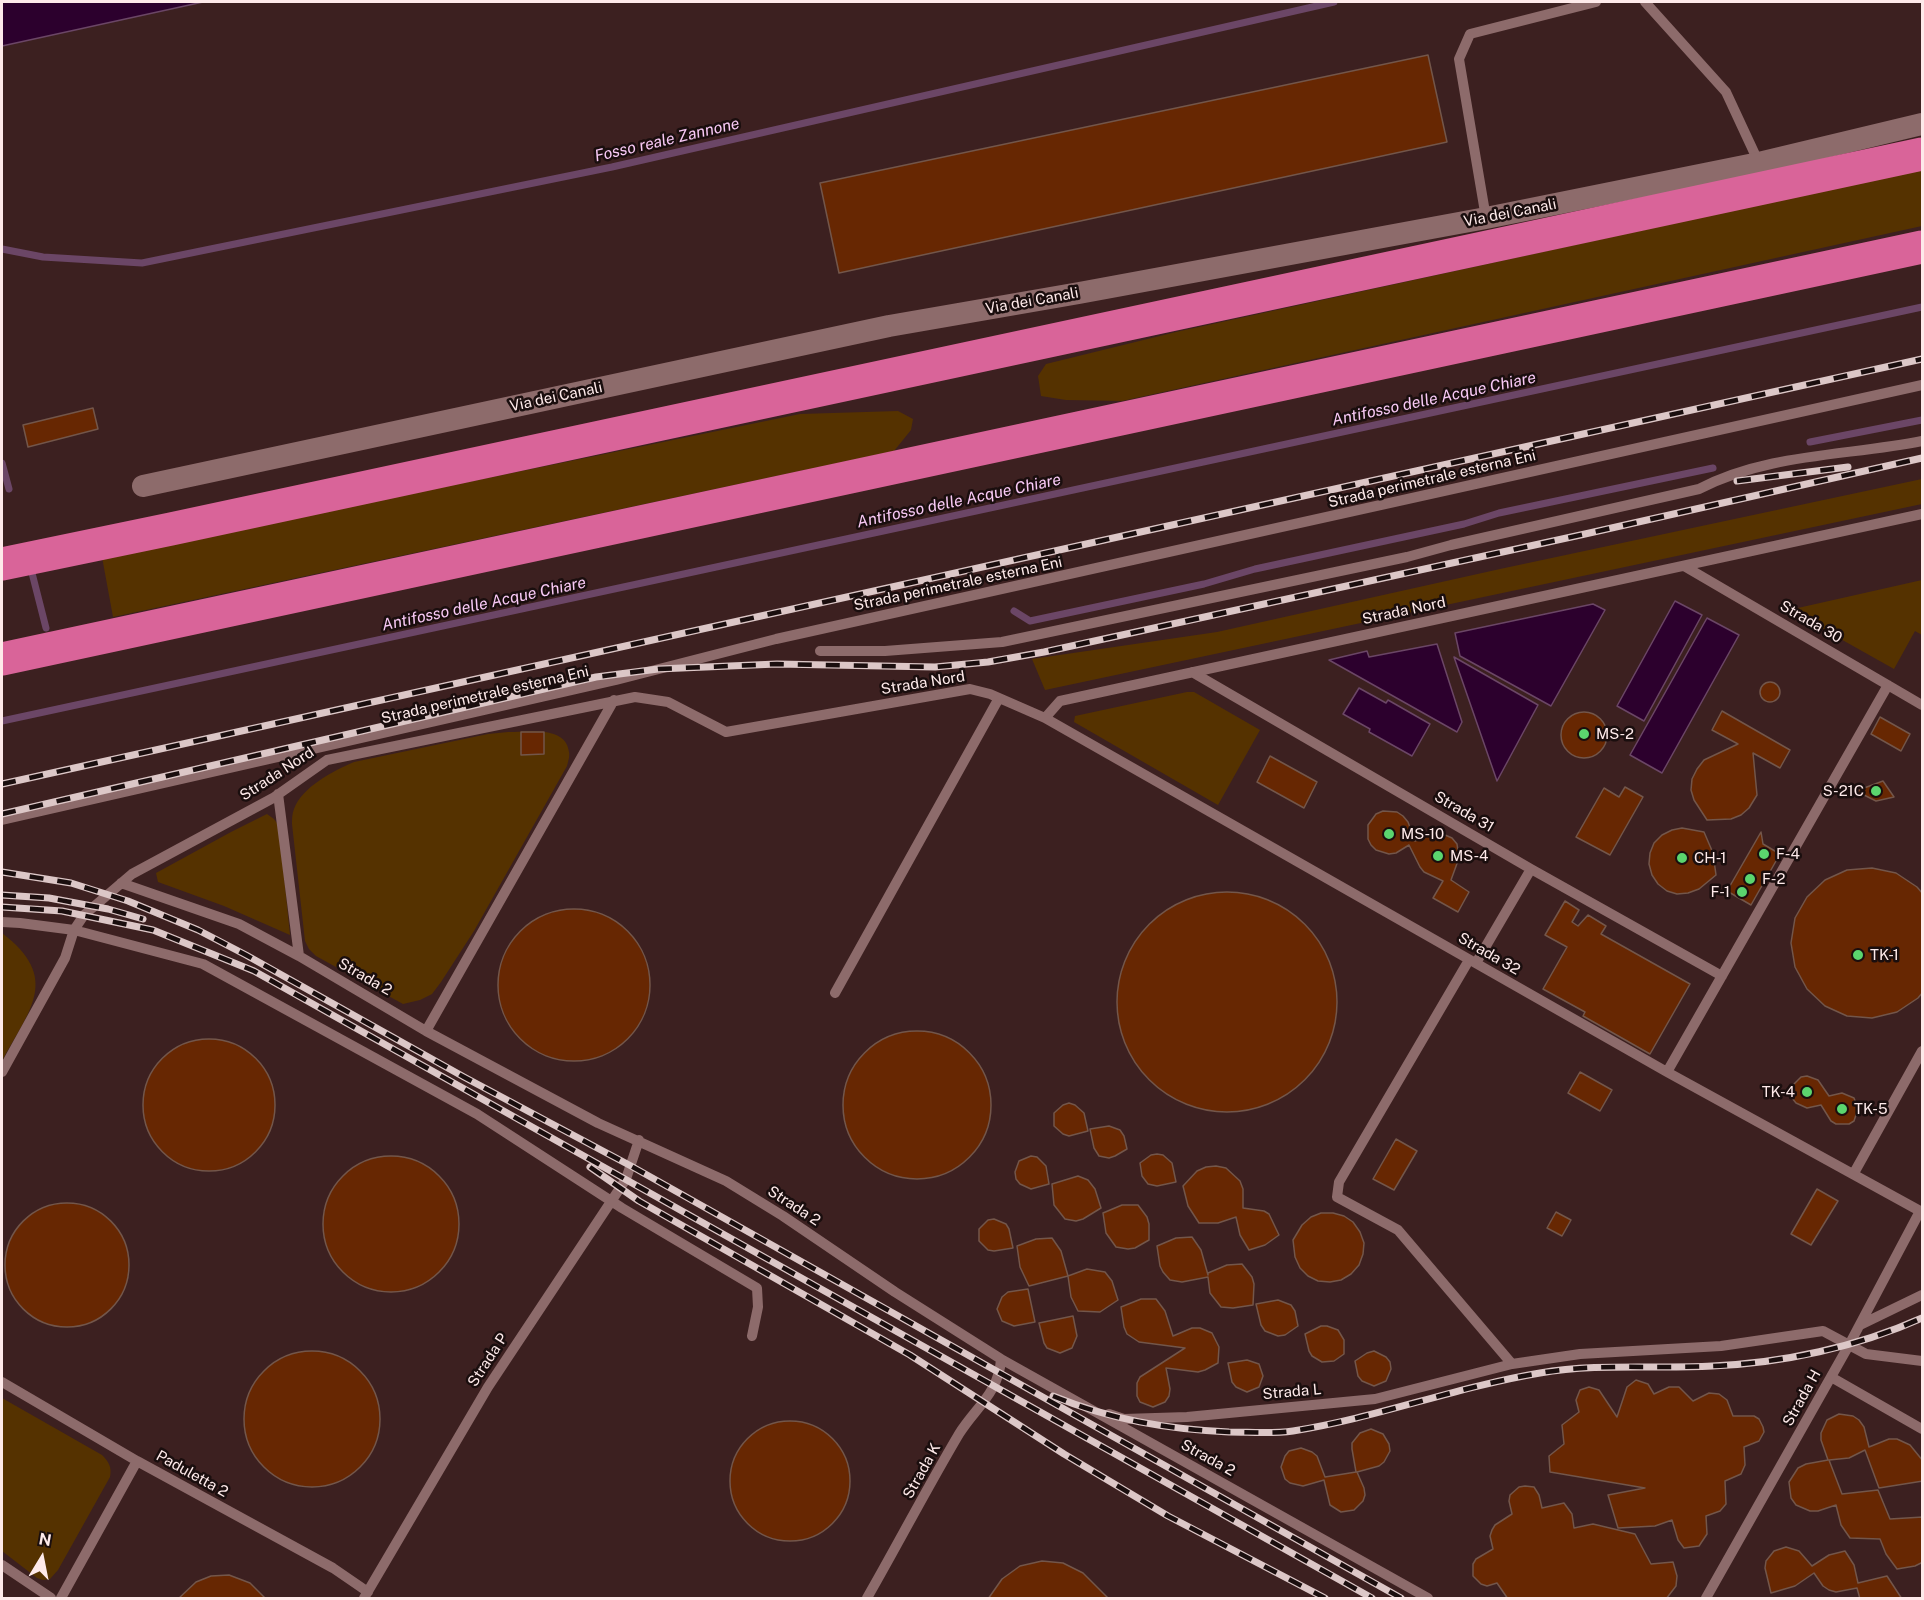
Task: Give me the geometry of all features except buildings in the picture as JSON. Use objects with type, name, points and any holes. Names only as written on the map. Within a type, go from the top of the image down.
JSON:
[{"type":"highway","points":[[2,564],[1923,154]]},
{"type":"highway","points":[[2,659],[1923,247]]},
{"type":"street","name":"Via dei Canali","points":[[143,486],[889,326],[1079,294],[1486,218],[1759,163],[1923,124]]},
{"type":"lane","points":[[1486,218],[1459,59],[1470,34],[1596,2]]},
{"type":"lane","points":[[1645,2],[1726,92],[1759,163]]},
{"type":"lane","name":"Strada perimetrale esterna Eni","points":[[2,820],[616,680],[776,639],[1923,385]]},
{"type":"lane","points":[[820,651],[885,651],[1002,642],[1407,557],[1699,489],[1717,479],[1771,464],[1809,456],[1863,451],[1923,441]]},
{"type":"lane","name":"Strada Nord","points":[[2,1072],[65,958],[75,930],[84,915],[140,869],[278,794],[327,760],[635,697],[668,702],[726,732],[970,689],[999,698],[1045,718],[1060,701],[1923,514]]},
{"type":"lane","name":"Strada 30","points":[[1684,566],[1923,705]]},
{"type":"lane","name":"Strada 31","points":[[1192,672],[1722,976]]},
{"type":"lane","points":[[1667,1072],[1888,685]]},
{"type":"lane","points":[[835,993],[999,698]]},
{"type":"lane","points":[[426,1030],[615,700]]},
{"type":"lane","name":"Strada 32","points":[[1045,718],[1667,1072],[1920,1211]]},
{"type":"lane","points":[[278,794],[299,956]]},
{"type":"lane","points":[[1512,1364],[1398,1230],[1337,1197],[1340,1182],[1531,868]]},
{"type":"lane","name":"Strada 2","points":[[121,883],[239,924],[426,1030],[598,1123],[726,1181],[1001,1359],[1428,1599]]},
{"type":"lane","points":[[2,922],[75,930],[203,964],[477,1114],[612,1202],[757,1288],[758,1307],[753,1336]]},
{"type":"lane","points":[[1854,1173],[1923,1051]]},
{"type":"lane","name":"Strada P","points":[[366,1595],[488,1387],[626,1179],[639,1140]]},
{"type":"lane","name":"Strada H","points":[[1706,1599],[1860,1325],[1920,1211]]},
{"type":"lane","points":[[1860,1325],[1923,1295]]},
{"type":"lane","name":"Strada L","points":[[1074,1401],[1124,1419],[1187,1418],[1375,1399],[1512,1364],[1580,1354],[1721,1346],[1823,1331],[1866,1354],[1923,1361]]},
{"type":"lane","name":"Strada K","points":[[867,1599],[961,1431],[985,1402],[1000,1374],[1001,1359]]},
{"type":"lane","points":[[1831,1377],[1923,1429]]},
{"type":"lane","name":"Paduletta 2","points":[[2,1382],[137,1461],[333,1568],[366,1595]]},
{"type":"lane","points":[[61,1599],[137,1461]]},
{"type":"lane","points":[[2,1564],[51,1599]]},
{"type":"shaded area","points":[[2,2],[203,2],[2,46]]},
{"type":"shaded area","points":[[1922,169],[1922,226],[1122,401],[1066,400],[1041,396],[1038,376],[1046,364],[1176,332]]},
{"type":"shaded area","points":[[898,411],[913,419],[911,430],[894,451],[113,617],[102,557],[800,414]]},
{"type":"shaded area","points":[[1922,479],[1922,504],[1045,690],[1032,659],[1217,632]]},
{"type":"shaded area","points":[[1922,580],[1922,635],[1915,631],[1894,669],[1789,610]]},
{"type":"shaded area","points":[[1675,601],[1702,615],[1644,721],[1617,706]]},
{"type":"shaded area","points":[[1593,604],[1605,610],[1551,706],[1460,656],[1455,633]]},
{"type":"shaded area","points":[[1707,618],[1739,635],[1662,773],[1630,755]]},
{"type":"shaded area","points":[[1437,644],[1462,722],[1457,732],[1329,660],[1367,651],[1369,657]]},
{"type":"shaded area","points":[[1454,657],[1538,705],[1497,781]]},
{"type":"shaded area","points":[[1359,688],[1386,703],[1388,700],[1430,724],[1412,756],[1369,732],[1370,729],[1343,714]]},
{"type":"shaded area","points":[[1194,692],[1260,730],[1218,805],[1074,722],[1075,716]]},
{"type":"shaded area","points":[[535,731],[561,737],[569,752],[567,766],[474,931],[432,994],[403,1004],[316,956],[305,941],[292,824],[294,809],[304,794],[328,775],[354,762],[488,734]]},
{"type":"shaded area","points":[[267,814],[279,826],[290,935],[224,906],[158,882],[156,873]]},
{"type":"shaded area","points":[[2,933],[20,949],[31,965],[35,980],[35,994],[30,1010],[2,1061]]},
{"type":"shaded area","points":[[2,1398],[102,1455],[110,1467],[110,1477],[58,1570],[50,1579],[37,1578],[2,1551]]},
{"type":"waterway","name":"Fosso reale Zannone","points":[[2,249],[43,257],[142,263],[612,167],[1334,2]]},
{"type":"waterway","name":"Antifosso delle Acque Chiare","points":[[2,721],[1922,307]]},
{"type":"waterway","points":[[1810,442],[1922,420]]},
{"type":"waterway","points":[[2,463],[9,489]]},
{"type":"waterway","points":[[1014,611],[1030,621],[1204,584],[1255,569],[1464,524],[1499,513],[1713,468]]},
{"type":"waterway","points":[[32,573],[46,628]]},
{"type":"railway","points":[[2,784],[1922,359]]},
{"type":"railway","points":[[2,814],[596,677],[658,669],[777,664],[935,667],[988,662],[1044,652],[1922,458]]},
{"type":"railway","points":[[1737,481],[1848,467]]},
{"type":"railway","points":[[2,872],[71,883],[128,901],[198,930],[631,1166],[1401,1598]]},
{"type":"railway","points":[[2,895],[49,898],[108,909],[143,919]]},
{"type":"railway","points":[[2,907],[62,911],[153,930],[254,971],[1372,1598]]},
{"type":"railway","points":[[590,1167],[639,1201],[910,1355],[1064,1454],[1168,1516],[1325,1598]]},
{"type":"railway","points":[[1053,1396],[1118,1417],[1161,1426],[1229,1432],[1285,1432],[1355,1418],[1478,1386],[1540,1373],[1604,1367],[1712,1366],[1793,1357],[1846,1345],[1922,1318]]},
{"type":"place","name":"MS-2","points":[[1584,734]]},
{"type":"place","name":"S-21C","points":[[1876,791]]},
{"type":"place","name":"MS-10","points":[[1389,834]]},
{"type":"place","name":"F-4","points":[[1764,854]]},
{"type":"place","name":"MS-4","points":[[1438,856]]},
{"type":"place","name":"CH-1","points":[[1682,858]]},
{"type":"place","name":"F-2","points":[[1750,879]]},
{"type":"place","name":"F-1","points":[[1742,892]]},
{"type":"place","name":"TK-1","points":[[1858,955]]},
{"type":"place","name":"TK-4","points":[[1807,1092]]},
{"type":"place","name":"TK-5","points":[[1842,1109]]}]
